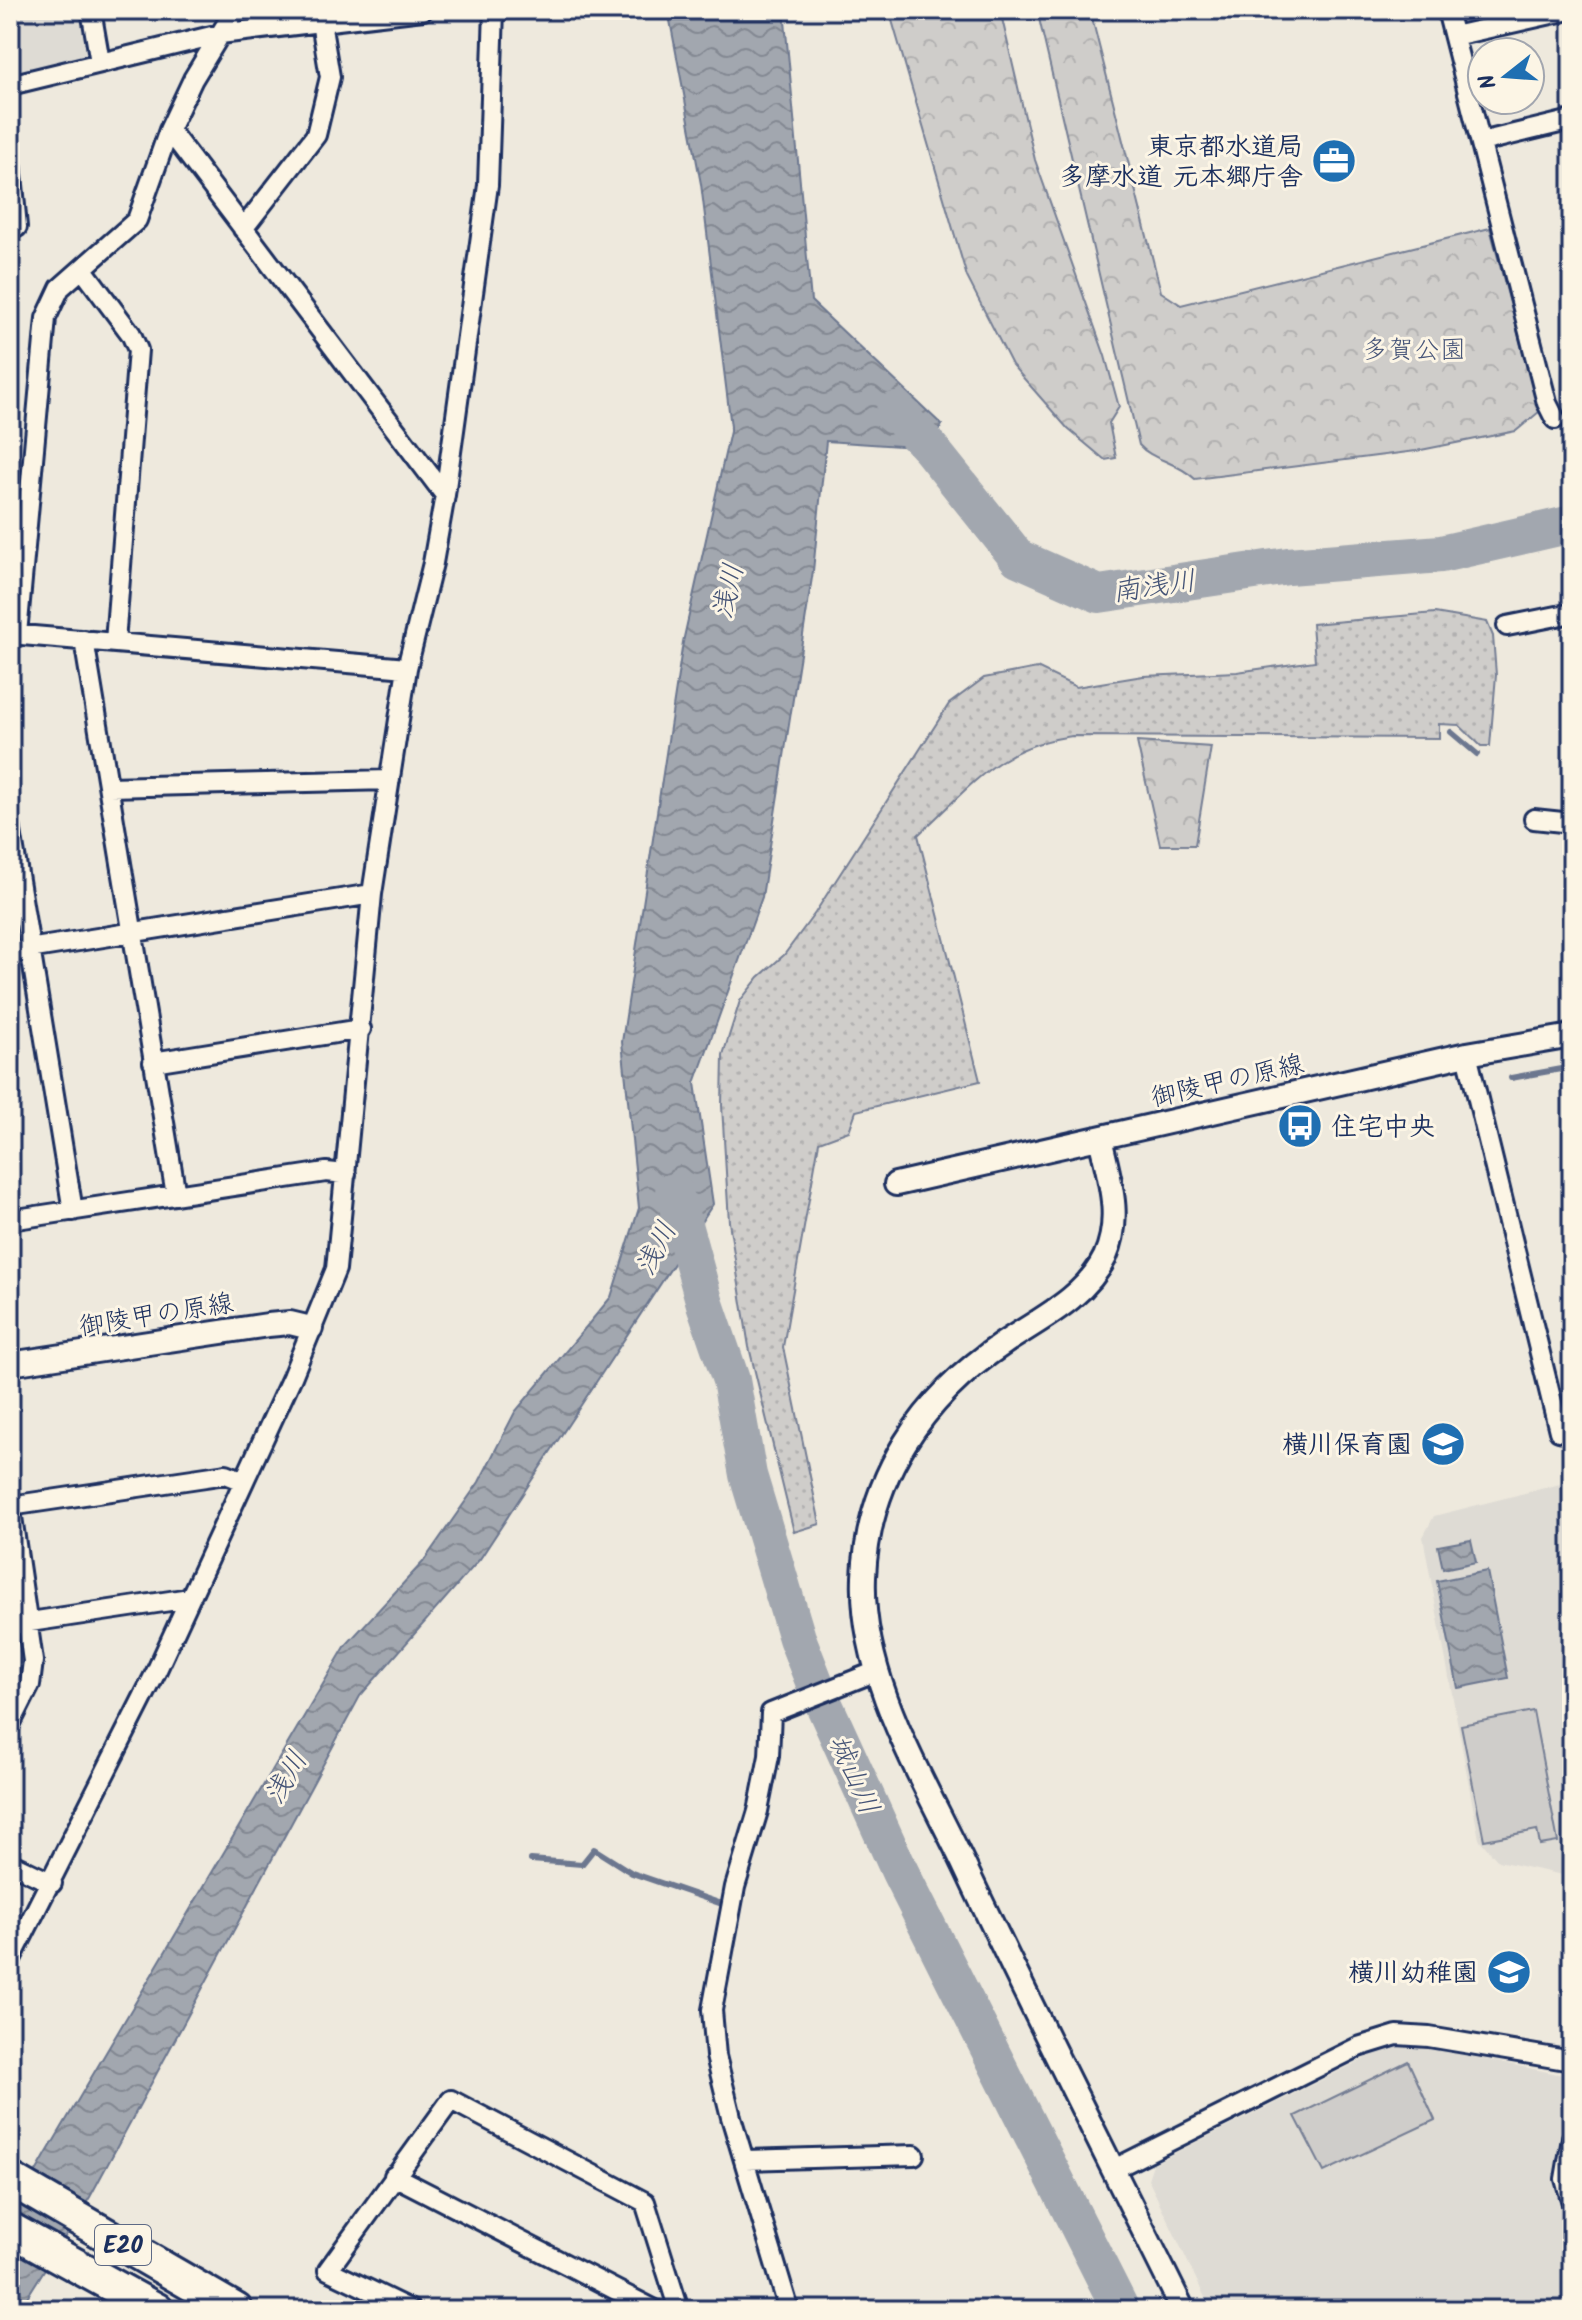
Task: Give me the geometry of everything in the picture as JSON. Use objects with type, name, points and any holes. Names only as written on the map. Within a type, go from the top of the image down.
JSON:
[{"type":"highway","name":"E20","points":[[10,2179],[236,2310]]},
{"type":"highway","name":"E20","points":[[10,2229],[157,2310]]},
{"type":"street","points":[[91,10],[100,62]]},
{"type":"street","points":[[235,10],[193,79],[169,130],[137,220],[84,271],[60,288],[46,318],[13,634],[407,668]]},
{"type":"street","points":[[10,85],[220,34],[423,10]]},
{"type":"street","points":[[10,1961],[52,1883],[190,1598],[336,1269],[372,894],[407,668],[433,563],[445,495],[488,185],[494,10]]},
{"type":"street","points":[[1447,10],[1547,403],[1555,419]]},
{"type":"street","points":[[1454,36],[1569,10]]},
{"type":"street","points":[[243,229],[316,135],[330,77],[321,22]]},
{"type":"street","points":[[1481,142],[1572,120]]},
{"type":"street","points":[[169,130],[445,495]]},
{"type":"street","points":[[10,153],[17,227],[10,228]]},
{"type":"street","points":[[84,271],[131,334],[138,350],[115,642]]},
{"type":"street","points":[[1507,626],[1572,613]]},
{"type":"street","points":[[84,640],[176,1195]]},
{"type":"street","points":[[109,787],[390,780]]},
{"type":"street","points":[[1534,819],[1572,823]]},
{"type":"street","points":[[10,825],[73,1211]]},
{"type":"street","points":[[10,952],[372,894]]},
{"type":"street","points":[[153,1062],[361,1029]]},
{"type":"street","name":"御陵甲の原線","points":[[896,1184],[1467,1054],[1572,1036]]},
{"type":"street","points":[[1467,1054],[1559,1431],[1572,1434]]},
{"type":"street","points":[[1100,1138],[1114,1203],[1111,1237],[1096,1272],[1079,1292],[968,1368],[937,1396],[918,1419],[885,1479],[872,1518],[864,1577],[865,1611],[877,1671],[899,1727],[1020,1984],[1183,2310]]},
{"type":"street","points":[[10,1220],[326,1172],[346,1174]]},
{"type":"street","name":"御陵甲の原線","points":[[10,1364],[268,1325],[290,1323],[311,1328]]},
{"type":"street","points":[[10,1725],[30,1685],[33,1661],[19,1623],[10,1505],[226,1474],[244,1481]]},
{"type":"street","points":[[19,1623],[190,1598]]},
{"type":"street","points":[[789,2310],[716,2056],[712,2010],[735,1887],[758,1811],[769,1756],[771,1713],[877,1671]]},
{"type":"street","points":[[10,1863],[52,1883]]},
{"type":"street","points":[[1114,2169],[1358,2047],[1397,2035],[1572,2061]]},
{"type":"street","points":[[411,2310],[328,2270],[451,2100],[645,2202],[679,2310]]},
{"type":"street","points":[[1572,2138],[1565,2179],[1572,2203]]},
{"type":"street","points":[[745,2160],[914,2155]]},
{"type":"street","points":[[394,2176],[655,2310]]},
{"type":"shaded area","points":[[10,10],[91,10],[100,62],[10,85]]},
{"type":"shaded area","points":[[1572,1481],[1572,1877],[1498,1861],[1479,1839],[1423,1537],[1434,1516]]},
{"type":"shaded area","points":[[1401,2046],[1431,2048],[1572,2077],[1554,2175],[1572,2250],[1572,2310],[1211,2310],[1148,2179],[1153,2164],[1372,2055]]},
{"type":"green space","points":[[889,10],[1000,10],[1035,160],[1105,356],[1119,407],[1109,423],[1116,458],[1105,460],[1068,429],[1012,365],[967,277]]},
{"type":"green space","name":"多賀公園","points":[[1037,10],[1090,10],[1161,292],[1181,305],[1490,228],[1539,412],[1516,431],[1416,451],[1195,479],[1144,450],[1139,445]]},
{"type":"green space","points":[[1435,613],[1487,622],[1493,636],[1496,675],[1490,746],[1481,746],[1459,725],[1439,724],[1439,738],[1072,736],[1046,741],[1004,759],[970,785],[918,835],[980,1081],[856,1111],[849,1131],[819,1142],[783,1347],[820,1524],[794,1532],[749,1347],[729,1222],[722,1106],[723,1055],[740,1001],[759,977],[784,955],[815,913],[949,704],[984,678],[1037,668],[1076,687],[1143,676],[1237,672],[1315,661],[1312,624]]},
{"type":"green space","points":[[1137,742],[1211,747],[1195,845],[1160,845]]},
{"type":"green space","points":[[1533,1711],[1558,1842],[1540,1845],[1537,1830],[1484,1840],[1461,1725]]},
{"type":"green space","points":[[1408,2061],[1435,2120],[1324,2172],[1295,2116]]},
{"type":"water","name":"浅川","points":[[668,10],[784,10],[811,301],[942,425],[930,448],[826,441],[813,571],[762,897],[695,1083],[713,1204],[480,1559],[360,1696],[90,2197],[19,2310],[10,2310],[10,2218],[45,2156],[346,1645],[423,1562],[479,1482],[515,1412],[611,1297],[639,1208],[622,1042],[683,642],[731,427],[701,184]]},
{"type":"water","points":[[1471,1540],[1476,1562],[1443,1569],[1438,1546]]},
{"type":"water","points":[[1487,1571],[1508,1678],[1458,1688],[1437,1581]]},
{"type":"waterway","name":"南浅川","points":[[895,411],[930,448],[1018,558],[1099,594],[1288,566],[1441,554],[1572,524]]},
{"type":"waterway","points":[[1451,732],[1477,754]]},
{"type":"waterway","points":[[1511,1078],[1572,1067]]},
{"type":"waterway","name":"城山川","points":[[674,1192],[705,1304],[731,1380],[748,1475],[797,1638],[817,1689],[900,1872],[1121,2310]]},
{"type":"waterway","points":[[531,1860],[582,1864],[594,1849],[632,1873],[725,1905]]},
{"type":"place","name":"東京都水道局 多摩水道 元本郷庁舎","points":[[1334,161]]},
{"type":"place","name":"住宅中央","points":[[1300,1126]]},
{"type":"place","name":"横川保育園","points":[[1443,1444]]},
{"type":"place","name":"横川幼稚園","points":[[1509,1972]]}]
